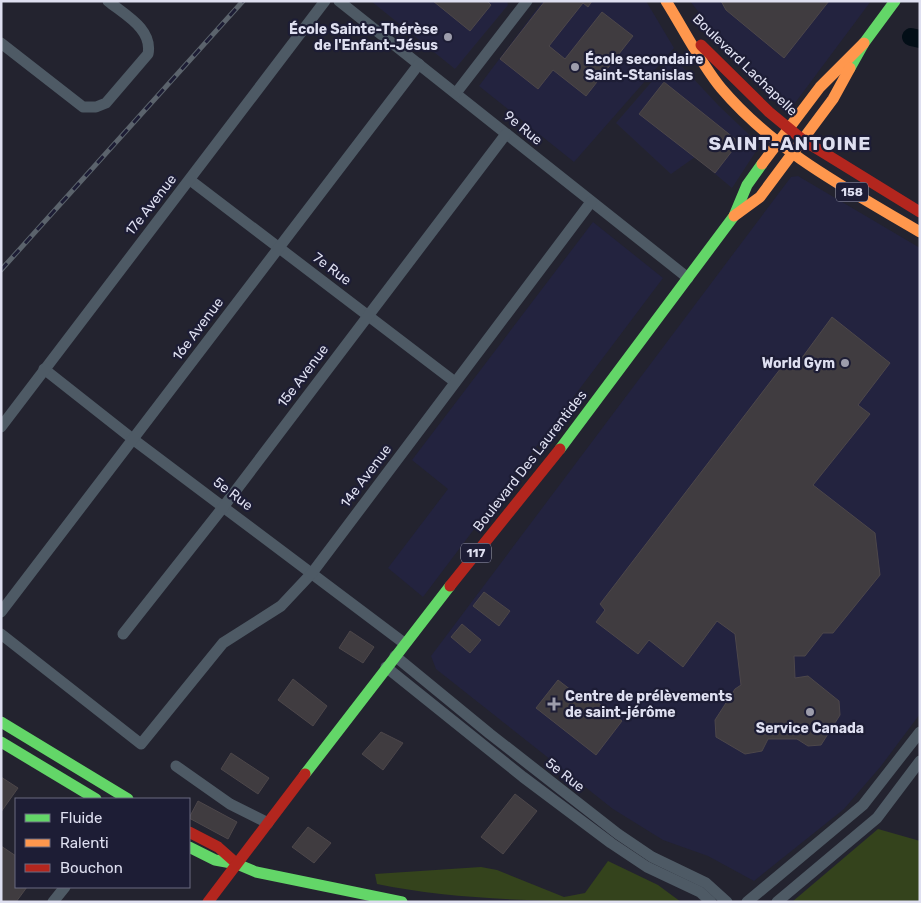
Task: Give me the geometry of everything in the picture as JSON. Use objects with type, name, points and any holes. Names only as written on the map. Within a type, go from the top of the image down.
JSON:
[{"type":"main road","name":"Boulevard Lachapelle","points":[[666,1],[720,87],[744,114],[792,155],[920,232]]},
{"type":"main road","name":"Boulevard Des Laurentides","points":[[734,216],[760,197],[792,155],[833,99],[864,43],[895,1]]},
{"type":"main road","name":"Boulevard Lachapelle","points":[[677,19],[743,87],[802,140],[920,212]]},
{"type":"main road","name":"Boulevard Des Laurentides","points":[[237,864],[404,643],[568,440],[734,216],[747,185],[820,87],[864,43]]},
{"type":"main road","points":[[1,722],[126,798]]},
{"type":"main road","points":[[1,742],[94,798]]},
{"type":"main road","points":[[190,833],[218,848],[237,864]]},
{"type":"main road","points":[[190,848],[215,860],[237,864],[256,872],[402,902]]},
{"type":"main road","name":"117","points":[[208,902],[237,864]]},
{"type":"street","points":[[1,43],[83,107],[96,107],[106,103],[148,54],[150,46],[146,33],[108,1]]},
{"type":"street","name":"17e Avenue","points":[[1,427],[325,1]]},
{"type":"street","name":"9e Rue","points":[[339,1],[688,278]]},
{"type":"street","points":[[456,93],[526,1]]},
{"type":"street","name":"16e Avenue","points":[[1,612],[419,64]]},
{"type":"street","name":"15e Avenue","points":[[123,634],[224,506],[506,134]]},
{"type":"street","name":"7e Rue","points":[[190,180],[455,382]]},
{"type":"street","name":"14e Avenue","points":[[1,634],[141,744],[223,643],[281,606],[312,574],[591,202]]},
{"type":"street","name":"5e Rue","points":[[44,368],[134,440],[404,643]]},
{"type":"street","name":"5e Rue","points":[[395,656],[490,734],[618,834],[652,857],[706,883],[728,902]]},
{"type":"street","name":"5e Rue","points":[[386,667],[523,777],[611,843],[647,867],[700,892],[711,902]]},
{"type":"street","points":[[747,902],[863,805],[920,732]]},
{"type":"street","points":[[777,902],[877,818],[920,761]]},
{"type":"street","points":[[176,766],[230,804],[268,823]]},
{"type":"street","points":[[53,902],[63,888]]},
{"type":"shaded area","name":"École Sainte-Thérèse de l'Enfant-Jésus","points":[[371,1],[507,1],[508,5],[455,69]]},
{"type":"shaded area","name":"École secondaire Saint-Stanislas","points":[[543,1],[646,1],[674,48],[574,162],[479,86]]},
{"type":"shaded area","points":[[690,1],[871,1],[792,107],[782,108],[743,69]]},
{"type":"shaded area","points":[[673,57],[719,106],[760,145],[732,188],[695,157],[671,174],[616,123]]},
{"type":"shaded area","points":[[798,176],[920,248],[920,714],[881,766],[844,809],[754,881],[708,856],[663,840],[613,809],[436,669],[431,656],[791,177]]},
{"type":"shaded area","points":[[593,222],[663,278],[423,597],[388,568],[448,489],[412,460]]},
{"type":"green space","points":[[878,829],[920,841],[920,902],[792,902]]},
{"type":"green space","points":[[608,861],[658,885],[681,902],[528,900],[449,895],[377,884],[375,874],[481,867],[497,870],[564,897],[585,893]]},
{"type":"building","points":[[433,1],[487,1],[491,5],[470,31]]},
{"type":"building","points":[[545,1],[592,1],[588,7],[583,3],[549,46],[565,59],[602,12],[633,36],[586,96],[553,70],[538,89],[500,59]]},
{"type":"building","points":[[721,1],[829,1],[784,58],[726,10]]},
{"type":"building","points":[[664,82],[739,142],[715,173],[639,114]]},
{"type":"building","points":[[832,317],[890,363],[858,405],[870,414],[813,485],[875,533],[880,575],[833,633],[823,633],[805,656],[794,656],[795,678],[808,676],[839,701],[840,715],[821,745],[808,746],[797,739],[768,739],[762,751],[745,754],[716,737],[715,720],[735,689],[741,685],[735,634],[717,621],[683,667],[649,640],[638,654],[596,622],[605,610],[600,604],[784,364],[793,370]]},
{"type":"building","points":[[484,592],[510,611],[499,626],[473,606]]},
{"type":"building","points":[[462,624],[481,640],[470,653],[451,637]]},
{"type":"building","points":[[350,631],[374,647],[363,663],[339,648]]},
{"type":"building","points":[[293,679],[327,706],[313,726],[278,700]]},
{"type":"building","points":[[558,680],[580,697],[584,692],[622,721],[596,755],[536,708]]},
{"type":"building","points":[[381,732],[403,743],[383,770],[362,754]]},
{"type":"building","points":[[231,753],[269,778],[258,794],[221,769]]},
{"type":"building","points":[[1,777],[18,788],[1,812]]},
{"type":"building","points":[[515,794],[537,811],[503,854],[481,837]]},
{"type":"building","points":[[198,801],[237,822],[228,839],[190,819]]},
{"type":"building","points":[[308,827],[331,843],[314,863],[292,847]]},
{"type":"building","points":[[1,846],[15,855],[15,888],[26,888],[16,902],[1,902]]},
{"type":"waterway","points":[[911,37],[920,39]]},
{"type":"railway","points":[[1,270],[243,1]]},
{"type":"traffic: fast","points":[[850,68],[864,43],[895,1]]},
{"type":"traffic: fast","points":[[560,449],[734,216],[747,185],[762,164]]},
{"type":"traffic: fast","points":[[305,774],[450,586]]},
{"type":"traffic: fast","points":[[1,722],[126,798]]},
{"type":"traffic: fast","points":[[1,742],[94,798]]},
{"type":"traffic: fast","points":[[190,848],[215,860],[237,864],[256,872],[402,902]]},
{"type":"traffic: slow","points":[[666,1],[699,57],[721,88],[765,132],[789,151],[840,185],[920,232]]},
{"type":"traffic: slow","points":[[762,164],[820,87],[864,43]]},
{"type":"traffic: slow","points":[[734,216],[760,197],[833,99],[850,68]]},
{"type":"traffic: jam","points":[[701,45],[769,112],[803,140],[920,212]]},
{"type":"traffic: jam","points":[[450,586],[560,449]]},
{"type":"traffic: jam","points":[[208,902],[305,774]]},
{"type":"traffic: jam","points":[[190,833],[218,847],[236,863]]},
{"type":"place","name":"École Sainte-Thérèse de l'Enfant-Jésus","points":[[448,37]]},
{"type":"place","name":"École secondaire Saint-Stanislas","points":[[575,67]]},
{"type":"place","name":"World Gym","points":[[845,363]]},
{"type":"place","name":"Centre de prélèvements de saint-jérôme","points":[[554,704]]},
{"type":"place","name":"Service Canada","points":[[810,712]]},
{"type":"district","name":"SAINT-ANTOINE","points":[[790,143]]}]
